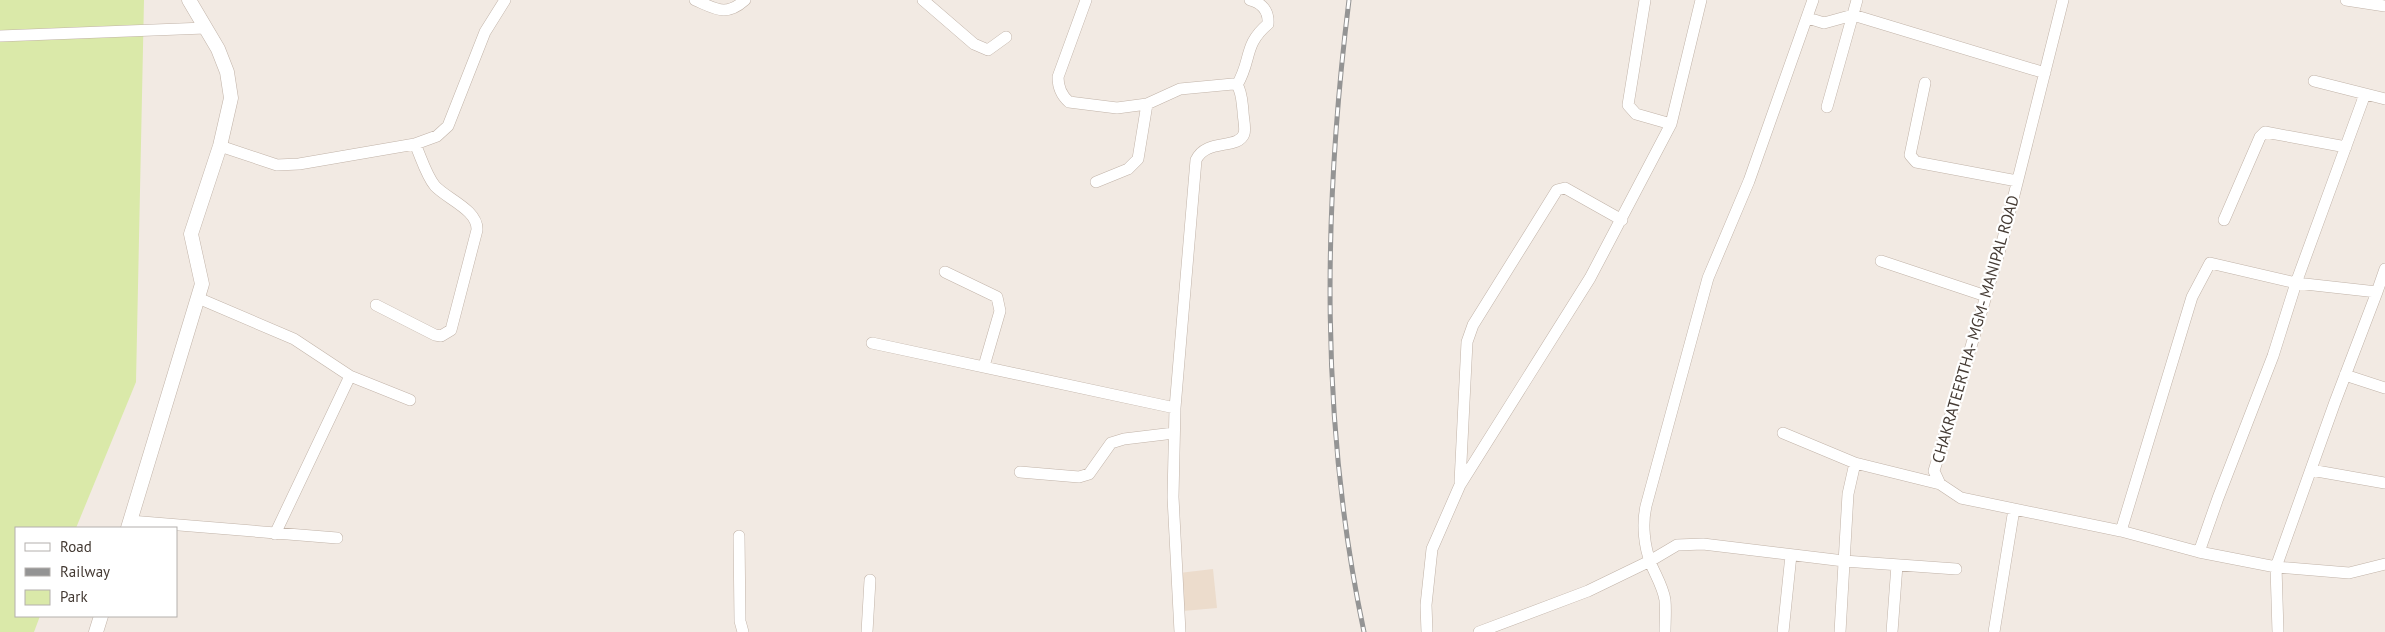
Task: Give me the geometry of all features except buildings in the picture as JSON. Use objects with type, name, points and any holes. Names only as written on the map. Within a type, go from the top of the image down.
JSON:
[{"type":"street","points":[[161,527],[129,525],[202,284],[191,234],[220,146],[231,98],[228,72],[218,49],[189,0]]},
{"type":"street","points":[[220,146],[277,165],[299,164],[414,144],[437,136],[448,126],[485,32],[505,0]]},
{"type":"street","points":[[695,0],[717,10],[728,11],[737,7],[745,0]]},
{"type":"street","points":[[923,0],[974,44],[988,50],[1006,37]]},
{"type":"street","points":[[1086,0],[1058,77],[1058,85],[1063,97],[1069,102],[1117,108],[1147,104],[1180,89],[1237,85]]},
{"type":"street","points":[[1237,85],[1244,72],[1252,41],[1268,24],[1265,8],[1258,2],[1250,0]]},
{"type":"street","points":[[1645,0],[1628,105],[1636,114],[1671,124]]},
{"type":"street","points":[[1427,632],[1426,605],[1432,549],[1460,485],[1590,278],[1671,124],[1700,0]]},
{"type":"street","points":[[1665,632],[1665,600],[1650,561],[1644,519],[1708,278],[1749,181],[1813,0]]},
{"type":"street","points":[[1827,107],[1857,0]]},
{"type":"street","name":"CHAKRATEERTHA- MGM- MANIPAL ROAD","points":[[2063,0],[1986,296],[1934,471],[1940,484],[1961,498],[2121,531],[2199,552]]},
{"type":"street","points":[[2346,0],[2385,6]]},
{"type":"street","points":[[1808,18],[1824,23],[1853,15],[2044,73]]},
{"type":"street","points":[[0,36],[205,28]]},
{"type":"street","points":[[2314,81],[2385,99]]},
{"type":"street","points":[[1925,83],[1910,155],[1916,162],[2017,180]]},
{"type":"street","points":[[1180,632],[1173,497],[1174,433],[1196,160],[1199,152],[1208,147],[1238,141],[1244,136],[1245,130],[1240,92],[1237,85]]},
{"type":"street","points":[[2365,94],[2296,283],[2273,356],[2199,552],[2276,567],[2349,573],[2385,564]]},
{"type":"street","points":[[1096,182],[1128,169],[1138,159],[1147,104]]},
{"type":"street","points":[[2224,220],[2260,137],[2265,132],[2346,147]]},
{"type":"street","points":[[376,305],[435,335],[447,333],[451,330],[477,230],[477,223],[471,215],[436,187],[414,144]]},
{"type":"street","points":[[1460,485],[1466,354],[1473,326],[1558,190],[1566,188],[1622,220]]},
{"type":"street","points":[[1881,261],[1986,296]]},
{"type":"street","points":[[2121,531],[2192,297],[2210,263],[2296,283],[2376,292]]},
{"type":"street","points":[[945,272],[996,297],[1000,305],[984,366]]},
{"type":"street","points":[[2278,632],[2276,567],[2345,375],[2384,274]]},
{"type":"street","points":[[198,298],[302,343],[350,376],[410,400]]},
{"type":"street","points":[[872,343],[1175,408]]},
{"type":"street","points":[[2345,375],[2385,388]]},
{"type":"street","points":[[275,534],[350,376]]},
{"type":"street","points":[[1020,472],[1079,477],[1089,474],[1111,443],[1124,439],[1174,433]]},
{"type":"street","points":[[1783,433],[1855,463],[1940,484]]},
{"type":"street","points":[[1840,632],[1848,494],[1855,463]]},
{"type":"street","points":[[2310,470],[2385,483]]},
{"type":"street","points":[[1994,632],[2014,509]]},
{"type":"street","points":[[178,528],[337,538]]},
{"type":"street","points":[[740,536],[740,621],[743,632]]},
{"type":"street","points":[[1479,632],[1588,591],[1650,561],[1677,545],[1703,544],[1844,561],[1956,569]]},
{"type":"street","points":[[1783,632],[1791,555]]},
{"type":"street","points":[[1892,632],[1897,565]]},
{"type":"street","points":[[867,632],[870,580]]},
{"type":"street","points":[[96,632],[101,617]]},
{"type":"shaded area","points":[[1213,569],[1217,608],[1183,611],[1179,573]]},
{"type":"green space","points":[[0,0],[144,0],[136,382],[76,527],[15,527],[15,617],[40,617],[34,632],[0,632]]},
{"type":"railway","points":[[1349,0],[1334,158],[1330,317],[1339,475],[1350,554],[1364,632]]}]
